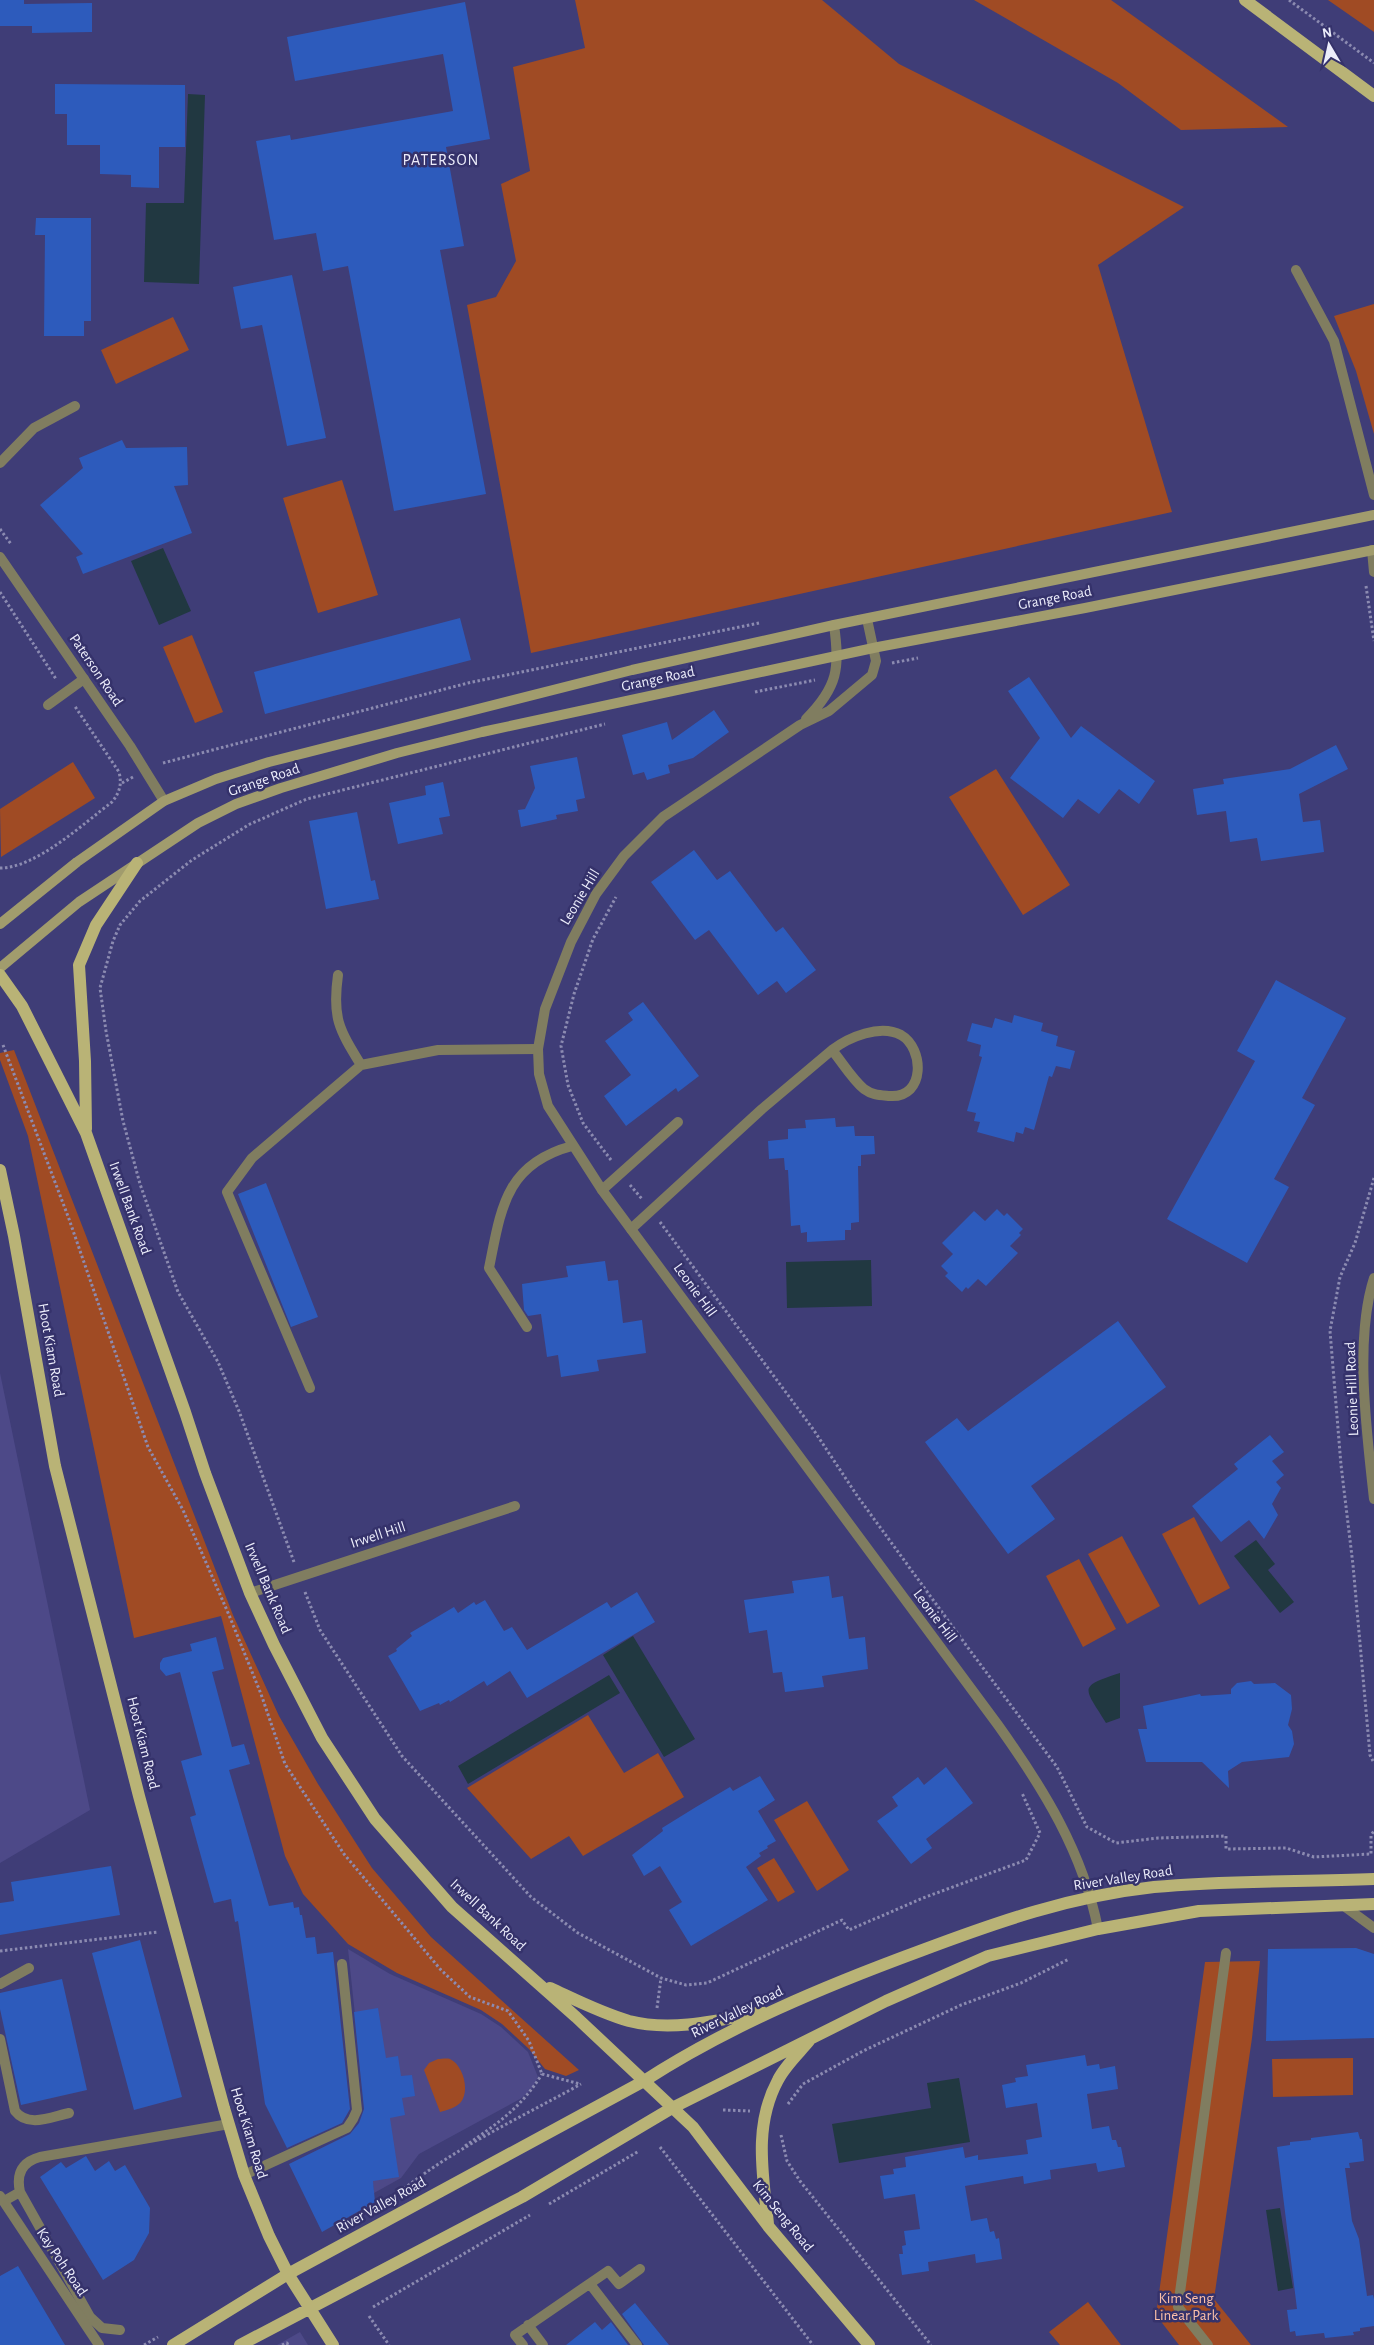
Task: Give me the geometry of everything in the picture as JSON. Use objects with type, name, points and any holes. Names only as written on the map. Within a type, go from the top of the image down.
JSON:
[{"type":"main road","points":[[1245,0],[1374,96]]},
{"type":"main road","name":"Grange Road","points":[[0,924],[77,862],[164,801],[216,779],[341,742],[632,670],[834,625],[1374,515]]},
{"type":"main road","name":"Grange Road","points":[[0,968],[80,902],[198,822],[236,804],[281,788],[397,754],[482,732],[874,648],[1373,550]]},
{"type":"main road","points":[[86,1133],[85,1061],[79,965],[96,925],[137,863]]},
{"type":"main road","name":"Irwell Bank Road","points":[[0,975],[22,1006],[86,1133],[205,1473],[250,1593],[274,1645],[322,1738],[375,1820],[452,1907],[644,2080],[672,2108]]},
{"type":"main road","name":"Hoot Kiam Road","points":[[0,1170],[14,1236],[55,1466],[139,1796],[229,2124],[244,2175],[269,2236],[288,2274],[333,2345]]},
{"type":"main road","points":[[0,1216],[14,1236]]},
{"type":"main road","name":"River Valley Road","points":[[173,2345],[288,2274],[644,2080],[675,2061],[780,2008],[871,1969],[1014,1916],[1092,1898],[1182,1885],[1374,1879]]},
{"type":"main road","points":[[240,2345],[522,2197],[672,2108],[886,2000],[988,1956],[1098,1929],[1199,1911],[1374,1904]]},
{"type":"main road","points":[[534,1980],[589,2007],[630,2021],[655,2024],[706,2023],[780,2008]]},
{"type":"main road","points":[[768,2226],[760,2140],[765,2111],[778,2079],[812,2037]]},
{"type":"main road","name":"Kim Seng Road","points":[[672,2108],[693,2127],[768,2226],[869,2345]]},
{"type":"street","points":[[1296,270],[1334,341],[1374,494]]},
{"type":"street","points":[[0,463],[34,428],[75,406]]},
{"type":"street","points":[[1373,550],[1374,572]]},
{"type":"street","name":"Paterson Road","points":[[0,557],[130,746],[164,801]]},
{"type":"street","points":[[867,619],[874,648],[876,667]]},
{"type":"street","name":"Leonie Hill","points":[[800,725],[821,704],[834,677],[838,656],[834,625]]},
{"type":"street","name":"Leonie Hill","points":[[876,667],[872,675],[864,683],[829,711],[800,725],[663,818],[624,856],[596,894],[571,942],[545,1009],[538,1049],[539,1074],[548,1106],[602,1190],[1017,1752],[1056,1812],[1092,1898],[1098,1929]]},
{"type":"street","points":[[48,705],[84,679]]},
{"type":"street","points":[[338,975],[334,1001],[339,1028],[361,1065]]},
{"type":"street","points":[[632,1229],[762,1109],[832,1050],[840,1044],[863,1034],[884,1032],[900,1035],[911,1045],[917,1062],[918,1080],[909,1091],[898,1096],[876,1095],[864,1088],[832,1050]]},
{"type":"street","points":[[310,1388],[227,1192],[252,1158],[361,1065],[438,1050],[538,1049]]},
{"type":"street","points":[[602,1190],[678,1122]]},
{"type":"street","points":[[527,1327],[489,1268],[500,1214],[515,1182],[542,1156],[572,1146]]},
{"type":"street","name":"Leonie Hill Road","points":[[1374,1278],[1366,1317],[1365,1339],[1365,1404],[1374,1499]]},
{"type":"street","name":"Irwell Hill","points":[[250,1593],[515,1506]]},
{"type":"street","points":[[1344,1906],[1374,1928]]},
{"type":"street","points":[[1208,2345],[1178,2308],[1226,1954]]},
{"type":"street","points":[[244,2175],[347,2128],[353,2119],[357,2110],[342,1964]]},
{"type":"street","points":[[0,1984],[29,1968]]},
{"type":"street","points":[[0,2039],[14,2111],[20,2118],[28,2121],[70,2113]]},
{"type":"street","points":[[120,2330],[102,2328],[90,2318],[20,2192],[19,2176],[26,2162],[40,2157],[229,2124]]},
{"type":"street","points":[[2,2199],[20,2192]]},
{"type":"street","name":"Kay Poh Road","points":[[2,2199],[99,2345]]},
{"type":"street","points":[[523,2345],[515,2335],[608,2271],[619,2284],[640,2269]]},
{"type":"street","points":[[590,2284],[637,2345]]},
{"type":"street","points":[[528,2325],[543,2345]]},
{"type":"path","points":[[1289,0],[1374,63]]},
{"type":"path","points":[[1373,566],[1363,568],[1374,641]]},
{"type":"path","points":[[0,592],[119,772],[122,783],[112,802],[36,858],[14,868],[0,868]]},
{"type":"path","points":[[876,667],[920,658]]},
{"type":"path","points":[[750,693],[834,677]]},
{"type":"path","points":[[610,723],[307,799],[250,824],[192,860],[140,901],[120,925],[113,941],[100,988],[106,1031],[123,1121],[140,1184],[178,1292],[218,1362],[239,1411],[320,1630],[402,1756],[530,1897],[578,1933],[661,1978],[686,1986],[707,1983],[842,1920],[849,1930],[923,1898],[1026,1860],[1040,1834],[1021,1790]]},
{"type":"path","points":[[619,891],[593,940],[574,994],[561,1046],[568,1085],[583,1123],[813,1429],[858,1497],[1057,1766],[1087,1827],[1116,1843],[1158,1838],[1226,1836],[1226,1849],[1286,1848],[1314,1857],[1371,1854],[1371,1835],[1374,1832]]},
{"type":"path","points":[[1374,1178],[1355,1243],[1340,1277],[1330,1331],[1341,1465],[1374,1763]]},
{"type":"path","points":[[0,1951],[176,1930]]},
{"type":"path","points":[[782,2112],[803,2084],[863,2051],[961,2005],[1021,1983],[1069,1959]]},
{"type":"path","points":[[398,2194],[421,2175],[453,2155],[581,2084],[542,2074],[530,2093],[515,2110],[453,2155]]},
{"type":"path","points":[[781,2134],[787,2161],[800,2181],[931,2345]]},
{"type":"path","points":[[660,2147],[813,2345]]},
{"type":"path","points":[[544,2206],[639,2151]]},
{"type":"path","points":[[372,2307],[536,2212]]},
{"type":"path","points":[[369,2316],[389,2345]]},
{"type":"path","points":[[282,2345],[287,2343],[288,2345]]},
{"type":"shaded area","points":[[0,1373],[90,1810],[0,1863]]},
{"type":"shaded area","points":[[348,1949],[390,1974],[481,2014],[501,2027],[528,2052],[538,2077],[531,2090],[520,2099],[419,2154],[401,2178],[374,2193]]},
{"type":"shaded area","points":[[300,2332],[308,2345],[277,2345]]},
{"type":"green space","points":[[575,0],[822,0],[899,64],[1184,207],[1098,265],[1172,512],[531,653],[467,305],[496,297],[516,261],[501,184],[530,171],[513,67],[585,48]]},
{"type":"green space","points":[[974,0],[1111,0],[1288,127],[1181,130],[1118,83]]},
{"type":"green space","points":[[1328,0],[1374,0],[1374,32]]},
{"type":"green space","points":[[1374,304],[1374,434],[1356,371],[1334,316]]},
{"type":"green space","points":[[173,317],[189,350],[116,384],[101,350]]},
{"type":"green space","points":[[342,480],[378,595],[318,613],[283,498]]},
{"type":"green space","points":[[192,635],[223,712],[195,723],[163,647]]},
{"type":"green space","points":[[73,762],[95,798],[1,857],[0,809]]},
{"type":"green space","points":[[996,769],[1070,885],[1023,915],[949,797]]},
{"type":"green space","points":[[14,1050],[233,1615],[279,1716],[318,1784],[372,1868],[431,1937],[579,2070],[566,2076],[545,2069],[529,2049],[502,2024],[481,2010],[397,1973],[348,1944],[303,1894],[285,1856],[221,1616],[134,1638],[28,1136],[0,1060],[0,1053]]},
{"type":"green space","points":[[1194,1517],[1230,1588],[1199,1605],[1162,1534]]},
{"type":"green space","points":[[1122,1536],[1160,1606],[1127,1624],[1088,1554]]},
{"type":"green space","points":[[1079,1559],[1116,1629],[1083,1647],[1046,1576]]},
{"type":"green space","points":[[588,1715],[624,1773],[658,1753],[684,1797],[583,1856],[569,1836],[531,1859],[467,1788]]},
{"type":"green space","points":[[807,1801],[849,1870],[817,1891],[774,1820]]},
{"type":"green space","points":[[774,1858],[795,1892],[778,1902],[757,1868]]},
{"type":"green space","name":"Kim Seng Linear Park","points":[[1260,1961],[1252,2038],[1214,2299],[1251,2345],[1179,2345],[1156,2315],[1205,1962]]},
{"type":"green space","points":[[1353,2058],[1353,2095],[1273,2097],[1272,2059]]},
{"type":"green space","points":[[438,2059],[450,2059],[455,2062],[462,2072],[465,2085],[464,2097],[461,2102],[454,2107],[440,2112],[424,2070],[429,2063]]},
{"type":"green space","points":[[1088,2302],[1121,2345],[1060,2345],[1049,2332]]},
{"type":"water","points":[[188,94],[205,95],[199,284],[144,282],[146,203],[184,203]]},
{"type":"water","points":[[163,548],[191,611],[159,625],[131,561]]},
{"type":"water","points":[[871,1260],[872,1306],[787,1308],[786,1262]]},
{"type":"water","points":[[1256,1540],[1275,1564],[1268,1570],[1294,1602],[1280,1613],[1234,1556]]},
{"type":"water","points":[[633,1636],[695,1739],[664,1757],[603,1655]]},
{"type":"water","points":[[1120,1673],[1120,1718],[1106,1723],[1089,1695],[1089,1690],[1091,1685]]},
{"type":"water","points":[[609,1675],[620,1693],[468,1784],[458,1766]]},
{"type":"water","points":[[959,2078],[970,2142],[839,2163],[832,2124],[931,2108],[927,2083]]},
{"type":"water","points":[[1280,2208],[1293,2288],[1278,2291],[1266,2210]]},
{"type":"building","points":[[0,0],[24,0],[24,4],[92,3],[92,32],[32,33],[32,26],[0,26]]},
{"type":"building","points":[[465,2],[490,139],[446,147],[464,246],[440,250],[486,494],[394,511],[348,266],[323,271],[316,233],[274,240],[256,141],[290,135],[291,140],[453,111],[443,54],[295,81],[287,37]]},
{"type":"building","points":[[55,84],[185,85],[185,147],[159,147],[159,188],[131,187],[131,175],[100,174],[100,145],[67,145],[67,114],[55,114]]},
{"type":"building","points":[[36,218],[91,218],[91,321],[84,321],[84,336],[44,336],[45,235],[35,235]]},
{"type":"building","points":[[292,275],[326,438],[287,446],[262,325],[241,329],[233,287]]},
{"type":"building","points":[[122,440],[126,448],[187,447],[188,485],[174,486],[192,533],[83,574],[76,557],[83,554],[40,505],[83,468],[79,458]]},
{"type":"building","points":[[460,618],[471,660],[265,714],[254,672]]},
{"type":"building","points":[[1029,677],[1071,738],[1081,726],[1155,781],[1139,804],[1119,789],[1099,814],[1078,799],[1063,818],[1010,778],[1040,738],[1008,691]]},
{"type":"building","points":[[714,710],[729,732],[693,758],[668,765],[670,773],[647,780],[644,772],[633,775],[622,735],[667,722],[672,740]]},
{"type":"building","points":[[1336,745],[1348,769],[1299,794],[1303,822],[1320,820],[1324,852],[1261,861],[1257,838],[1230,842],[1226,811],[1197,815],[1193,789],[1224,784],[1223,779],[1290,769]]},
{"type":"building","points":[[577,757],[585,798],[576,800],[578,811],[556,815],[557,819],[521,827],[518,810],[525,809],[535,788],[530,766]]},
{"type":"building","points":[[443,782],[450,816],[439,818],[443,834],[398,844],[389,803],[426,795],[425,786]]},
{"type":"building","points":[[357,812],[371,881],[375,880],[379,899],[326,909],[309,821]]},
{"type":"building","points":[[694,850],[717,880],[730,871],[776,932],[783,927],[816,970],[786,993],[777,981],[758,995],[709,930],[695,940],[651,882]]},
{"type":"building","points":[[1276,980],[1346,1018],[1302,1098],[1315,1105],[1274,1179],[1289,1187],[1247,1263],[1167,1219],[1255,1061],[1237,1051]]},
{"type":"building","points":[[643,1002],[699,1076],[678,1092],[676,1088],[626,1126],[604,1096],[631,1075],[605,1041],[633,1020],[628,1013]]},
{"type":"building","points":[[1014,1015],[1043,1023],[1041,1031],[1058,1036],[1056,1046],[1075,1051],[1070,1069],[1056,1066],[1052,1077],[1049,1076],[1034,1130],[1025,1127],[1023,1134],[1016,1132],[1014,1142],[977,1132],[980,1122],[974,1121],[976,1113],[967,1111],[982,1057],[979,1056],[981,1045],[967,1041],[972,1023],[992,1028],[995,1018],[1012,1023]]},
{"type":"building","points":[[835,1118],[836,1127],[854,1126],[855,1136],[874,1136],[875,1154],[861,1155],[861,1166],[858,1166],[859,1222],[851,1223],[851,1230],[845,1230],[845,1240],[807,1242],[807,1232],[801,1233],[800,1225],[791,1226],[788,1170],[785,1170],[784,1158],[769,1159],[768,1141],[788,1139],[788,1129],[806,1128],[805,1120]]},
{"type":"building","points":[[266,1183],[318,1317],[291,1327],[238,1194]]},
{"type":"building","points":[[997,1209],[1004,1216],[1007,1213],[1023,1229],[1019,1233],[1021,1235],[1010,1246],[1018,1253],[986,1286],[978,1279],[962,1292],[945,1276],[948,1273],[941,1266],[953,1254],[942,1243],[974,1211],[985,1221]]},
{"type":"building","points":[[605,1261],[608,1281],[618,1280],[623,1323],[642,1320],[646,1353],[597,1360],[599,1371],[561,1377],[558,1355],[547,1357],[541,1314],[528,1316],[524,1310],[522,1284],[568,1277],[566,1266]]},
{"type":"building","points":[[1118,1321],[1166,1387],[1031,1486],[1055,1519],[1008,1554],[925,1442],[957,1418],[968,1431]]},
{"type":"building","points":[[1270,1435],[1284,1452],[1272,1461],[1284,1475],[1276,1482],[1281,1488],[1272,1504],[1278,1515],[1264,1539],[1249,1520],[1221,1542],[1192,1506],[1238,1469],[1234,1464]]},
{"type":"building","points":[[829,1576],[832,1598],[843,1596],[849,1639],[865,1637],[868,1669],[822,1676],[824,1687],[785,1692],[782,1672],[773,1673],[767,1630],[749,1633],[744,1600],[794,1593],[792,1581]]},
{"type":"building","points":[[637,1592],[655,1622],[527,1698],[510,1671],[487,1686],[484,1681],[450,1702],[449,1700],[440,1705],[439,1703],[420,1711],[388,1656],[397,1651],[396,1649],[412,1636],[410,1633],[454,1607],[458,1613],[474,1602],[476,1605],[485,1600],[504,1631],[512,1627],[527,1650],[607,1602],[611,1608]]},
{"type":"building","points":[[216,1637],[224,1669],[212,1672],[232,1747],[244,1744],[250,1764],[229,1770],[269,1906],[293,1902],[294,1908],[299,1907],[300,1915],[302,1915],[306,1938],[315,1937],[317,1954],[333,1952],[350,2109],[342,2123],[287,2148],[265,2104],[238,1921],[235,1922],[231,1899],[214,1903],[190,1817],[196,1815],[181,1761],[202,1755],[180,1672],[166,1676],[160,1669],[160,1663],[163,1658],[192,1651],[190,1644]]},
{"type":"building","points":[[1251,1681],[1254,1684],[1275,1683],[1291,1695],[1292,1709],[1288,1725],[1292,1731],[1294,1744],[1289,1757],[1242,1762],[1228,1771],[1229,1788],[1202,1762],[1146,1762],[1138,1729],[1147,1729],[1143,1706],[1200,1694],[1201,1696],[1231,1694],[1231,1689],[1237,1683]]},
{"type":"building","points":[[946,1767],[973,1803],[926,1839],[932,1848],[911,1864],[877,1821],[898,1806],[892,1797],[918,1777],[924,1785]]},
{"type":"building","points":[[760,1776],[775,1800],[758,1811],[776,1841],[767,1846],[768,1848],[759,1853],[761,1856],[746,1867],[768,1900],[691,1946],[669,1910],[682,1902],[660,1866],[644,1876],[632,1855],[663,1831],[662,1828],[696,1807],[730,1787],[733,1791]]},
{"type":"building","points":[[111,1866],[120,1915],[0,1935],[0,1903],[14,1901],[11,1882]]},
{"type":"building","points":[[140,1940],[182,2097],[134,2110],[92,1953]]},
{"type":"building","points":[[1356,1948],[1374,1954],[1374,2038],[1266,2041],[1268,1949]]},
{"type":"building","points":[[62,1979],[87,2090],[21,2105],[0,2009],[0,1993]]},
{"type":"building","points":[[378,2008],[386,2058],[398,2056],[401,2076],[412,2075],[415,2096],[402,2098],[405,2115],[390,2118],[399,2177],[373,2181],[375,2202],[322,2232],[289,2164],[350,2134],[359,2123],[364,2109],[354,2012]]},
{"type":"building","points":[[1085,2055],[1087,2066],[1099,2064],[1100,2069],[1115,2066],[1118,2089],[1087,2094],[1092,2129],[1109,2126],[1112,2140],[1116,2140],[1118,2147],[1121,2147],[1125,2167],[1098,2172],[1096,2163],[1050,2170],[1051,2179],[1024,2184],[1023,2176],[965,2186],[971,2221],[987,2218],[990,2232],[994,2231],[996,2239],[999,2238],[1002,2259],[976,2263],[975,2254],[928,2262],[929,2271],[902,2275],[899,2254],[903,2254],[902,2246],[906,2245],[904,2231],[920,2229],[915,2194],[884,2199],[880,2176],[894,2174],[893,2169],[906,2167],[905,2157],[963,2147],[965,2158],[978,2155],[978,2160],[1028,2154],[1026,2140],[1042,2137],[1037,2103],[1006,2108],[1002,2085],[1016,2082],[1015,2078],[1028,2076],[1026,2065]]},
{"type":"building","points":[[1358,2132],[1360,2139],[1362,2139],[1364,2161],[1349,2163],[1350,2168],[1345,2168],[1352,2221],[1359,2239],[1367,2296],[1373,2295],[1374,2299],[1374,2326],[1360,2328],[1360,2331],[1353,2332],[1354,2335],[1325,2338],[1324,2333],[1296,2336],[1295,2331],[1290,2332],[1287,2310],[1297,2309],[1277,2147],[1290,2145],[1290,2142],[1311,2140],[1311,2138]]},
{"type":"building","points":[[86,2156],[95,2171],[109,2161],[115,2171],[125,2165],[150,2208],[149,2233],[134,2260],[103,2280],[40,2177],[61,2162],[66,2168]]},
{"type":"building","points":[[18,2266],[65,2345],[0,2345],[0,2276]]},
{"type":"building","points":[[635,2303],[669,2345],[644,2345],[622,2314]]},
{"type":"building","points":[[595,2322],[602,2330],[611,2322],[628,2345],[566,2345]]},
{"type":"district","name":"PATERSON","points":[[441,160]]}]
